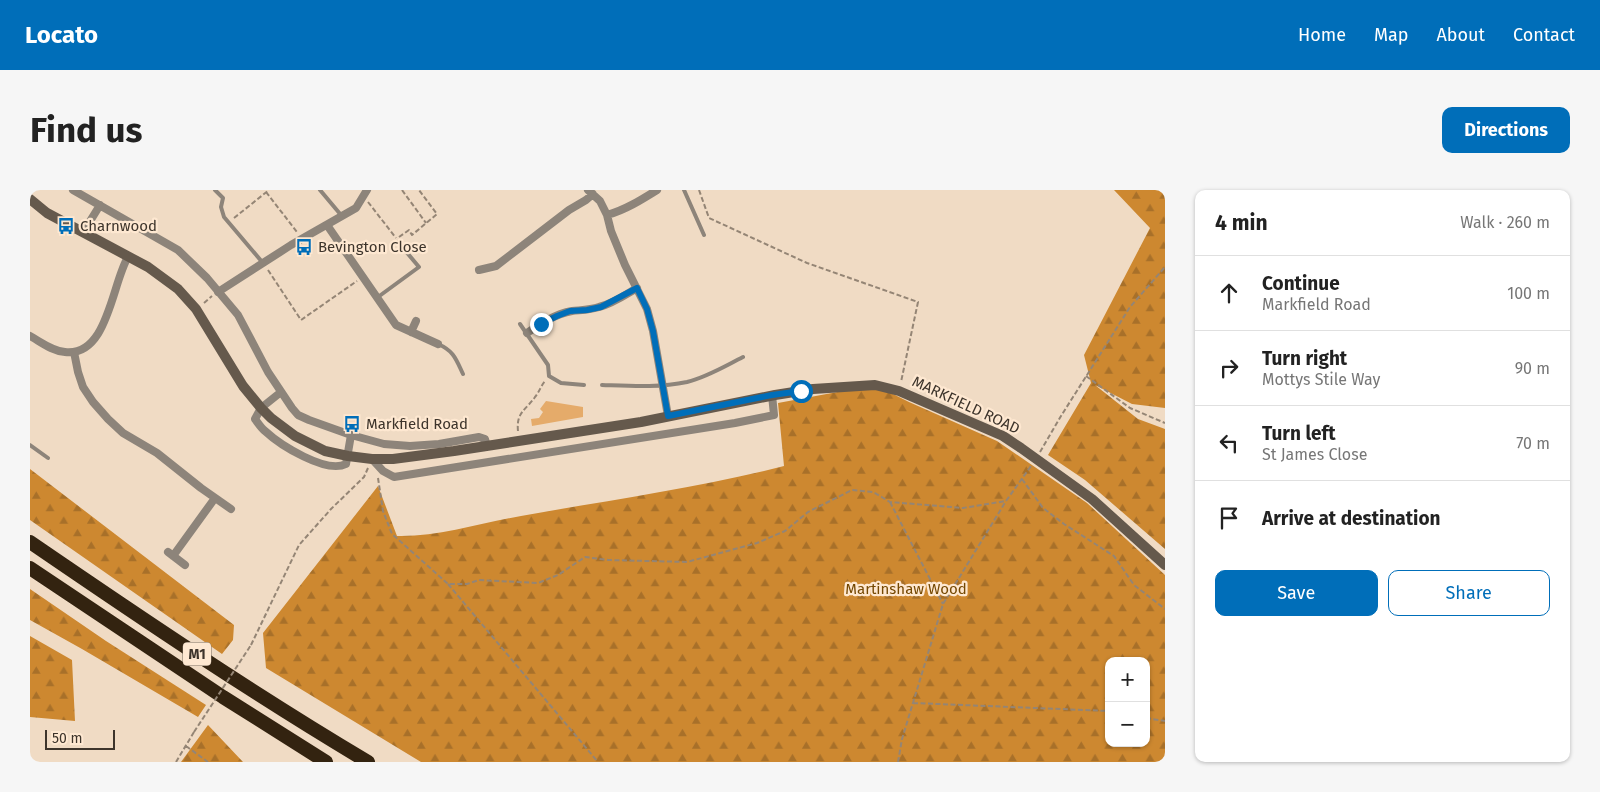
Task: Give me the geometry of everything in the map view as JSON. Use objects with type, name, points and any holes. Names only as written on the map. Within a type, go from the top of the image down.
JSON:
[{"type":"highway","name":"M1","points":[[30,542],[117,602],[235,679],[368,762]]},
{"type":"highway","name":"M1","points":[[30,568],[223,697],[326,762]]},
{"type":"street","name":"MARKFIELD ROAD","points":[[73,190],[178,250],[207,278],[238,315],[268,372],[298,415],[351,435],[384,444],[410,446],[439,444],[479,437],[485,440],[486,446]]},
{"type":"street","points":[[607,215],[623,209],[657,190]]},
{"type":"street","points":[[480,270],[496,266],[591,192],[600,201],[607,215],[611,231],[649,316],[668,416]]},
{"type":"street","points":[[218,292],[302,239],[356,208],[365,193]]},
{"type":"street","name":"MARKFIELD ROAD","points":[[30,199],[47,213],[84,231],[148,267],[178,289],[196,309],[243,386],[261,408],[295,436],[325,451],[372,459],[421,456],[668,416],[772,395],[814,389],[875,385],[899,391],[1003,436],[1092,498],[1165,565]]},
{"type":"street","points":[[84,231],[100,205]]},
{"type":"street","points":[[327,224],[396,324],[438,344]]},
{"type":"street","points":[[30,336],[51,348],[64,352],[74,352],[86,347],[96,338],[104,324],[123,266],[128,257]]},
{"type":"street","points":[[527,333],[557,316],[570,311],[601,307],[637,288]]},
{"type":"street","points":[[411,332],[416,321]]},
{"type":"street","points":[[74,352],[83,387],[108,419],[123,433],[157,453],[231,509]]},
{"type":"street","points":[[281,392],[261,408],[255,419],[264,431],[284,446],[320,464],[340,467],[346,464],[351,435]]},
{"type":"street","points":[[372,459],[383,472],[394,477],[726,424],[774,415],[772,395]]},
{"type":"street","points":[[185,565],[170,554],[215,498]]},
{"type":"lane","points":[[215,190],[223,198],[221,207],[224,217],[263,263]]},
{"type":"lane","points":[[320,190],[342,216]]},
{"type":"lane","points":[[684,190],[704,235]]},
{"type":"lane","points":[[378,297],[419,267],[397,241]]},
{"type":"lane","points":[[520,324],[548,365],[549,376],[561,383],[584,386]]},
{"type":"lane","points":[[438,344],[452,353],[463,374]]},
{"type":"lane","points":[[602,385],[641,387],[688,382],[710,374],[743,357]]},
{"type":"lane","points":[[30,445],[48,458]]},
{"type":"path","points":[[402,190],[426,224]]},
{"type":"path","points":[[365,193],[397,241],[408,230],[412,235],[438,214],[419,190]]},
{"type":"path","points":[[699,190],[709,218],[806,263],[918,302],[899,391]]},
{"type":"path","points":[[229,222],[268,191],[302,239]]},
{"type":"path","points":[[263,263],[301,320],[363,276]]},
{"type":"path","points":[[898,762],[912,703],[942,604],[1006,500],[1036,459],[1060,416],[1130,307],[1165,267]]},
{"type":"path","points":[[196,309],[218,292]]},
{"type":"path","points":[[520,440],[518,420],[521,412],[536,396],[540,387],[549,376]]},
{"type":"path","points":[[1086,376],[1130,408],[1165,423]]},
{"type":"path","points":[[176,762],[252,645],[299,545],[331,509],[364,477],[372,459]]},
{"type":"path","points":[[378,476],[383,510],[392,534],[448,584],[598,762]]},
{"type":"path","points":[[1022,479],[1043,508],[1114,556],[1134,585],[1165,608]]},
{"type":"path","points":[[448,584],[467,584],[480,580],[538,583],[558,575],[585,557],[608,560],[688,562],[757,543],[785,532],[808,512],[852,490],[873,492],[890,502],[963,508],[1006,500]]},
{"type":"path","points":[[890,502],[942,604]]},
{"type":"path","points":[[912,703],[1105,712]]},
{"type":"path","points":[[1150,719],[1165,721]]},
{"type":"path","points":[[186,746],[208,762]]},
{"type":"shaded area","points":[[546,401],[583,407],[583,417],[532,426],[531,419],[539,418],[543,412],[540,409]]},
{"type":"green space","points":[[1114,190],[1165,190],[1165,408],[1132,404],[1095,385],[1138,419],[1165,429],[1165,549],[1085,480],[1048,455],[1091,383],[1084,355],[1150,228]]},
{"type":"green space","name":"Martinshaw Wood","points":[[875,385],[997,441],[1087,503],[1165,575],[1165,762],[421,762],[266,668],[263,633],[378,486],[397,536],[412,536],[443,532],[521,516],[719,481],[784,466],[778,403]]},
{"type":"green space","points":[[30,469],[234,625],[233,640],[222,654],[30,520]]},
{"type":"green space","points":[[30,589],[106,641],[206,705],[198,717],[30,620]]},
{"type":"green space","points":[[30,636],[72,660],[75,721],[30,717]]},
{"type":"green space","points":[[208,725],[243,762],[181,762]]},
{"type":"place","name":"Charnwood","points":[[66,226]]},
{"type":"place","name":"Bevington Close","points":[[304,247]]},
{"type":"place","name":"Markfield Road","points":[[352,424]]},
{"type":"route","points":[[541,324],[570,311],[601,307],[637,288],[647,309],[653,331],[668,416],[801,391]]}]
